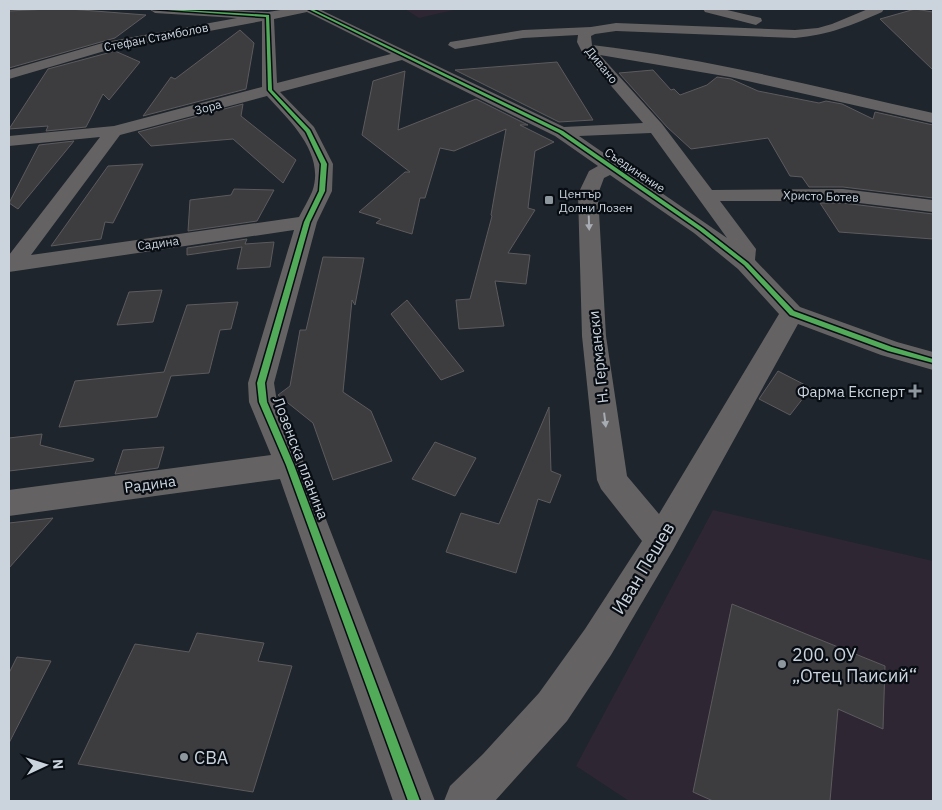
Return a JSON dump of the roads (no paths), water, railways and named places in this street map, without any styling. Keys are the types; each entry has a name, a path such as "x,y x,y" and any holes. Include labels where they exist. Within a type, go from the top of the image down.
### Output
{"street":[{"path":"155,9 268,16 270,90"},
{"name":"Стефан Стамболов","path":"9,76 106,46 306,9"},
{"name":"Съединение","path":"310,9 561,132 701,229 746,264 792,313 890,349 933,361"},
{"path":"709,9 783,27 795,34"},
{"name":"Дивано","path":"746,264 745,249 708,196 656,128 587,49 584,42 584,34 616,27 795,34 819,32 837,27 878,9"},
{"path":"456,45 528,32 591,31"},
{"path":"587,49 622,53 730,73 933,118"},
{"name":"Зора","path":"9,141 114,131 404,55"},
{"name":"Лозенска планина","path":"270,90 308,131 324,164 322,191 307,222 261,383 263,402 290,465 414,801"},
{"path":"561,132 656,128"},
{"path":"11,264 114,131"},
{"name":"Н. Германски","path":"610,167 596,175 588,194 594,336 612,480 661,540"},
{"name":"Христо Ботев","path":"708,196 774,194 843,195 933,206"},
{"name":"Садина","path":"11,264 307,222"},
{"name":"Иван Пешев","path":"465,801 498,769 553,707 598,642 661,540 792,313"},
{"name":"Радина","path":"9,503 290,465"}],"place":[{"name":"Център Долни Лозен","path":"549,200"},
{"name":"Фарма Експерт","path":"915,391"},
{"name":"200. ОУ „Отец Паисий“","path":"782,664"},
{"name":"CBA","path":"184,757"}]}
